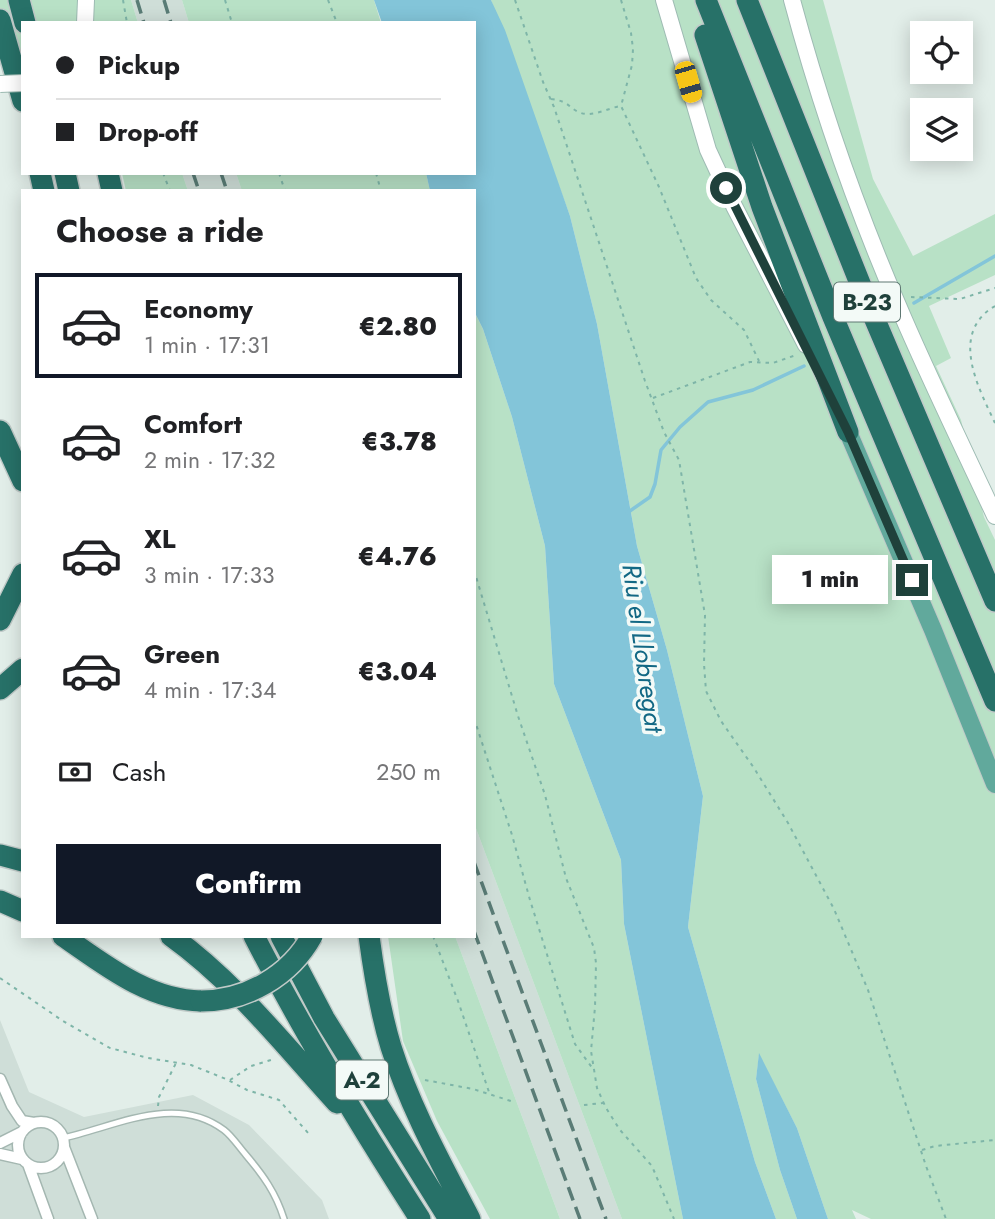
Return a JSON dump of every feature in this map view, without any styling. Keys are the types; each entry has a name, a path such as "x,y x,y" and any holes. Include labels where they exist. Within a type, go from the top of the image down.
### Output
{"highway":[{"path":"19,0 24,21"},
{"path":"695,0 762,207 848,432"},
{"name":"B-23","path":"706,0 833,317 995,701"},
{"name":"B-23","path":"747,0 867,301 995,601"},
{"path":"0,20 21,94"},
{"path":"0,431 21,477"},
{"path":"0,620 21,578"},
{"path":"0,689 21,670"},
{"path":"0,855 21,860"},
{"path":"0,901 21,910"},
{"path":"66,938 112,970 143,987 175,998 201,1001 231,999 262,986 299,956 311,938"},
{"path":"174,938 191,950 250,1005 368,1138"},
{"name":"A-2","path":"255,938 303,1029 420,1219"},
{"name":"A-2","path":"282,938 324,1018 449,1219"},
{"path":"369,938 383,1019 399,1070 470,1219"}],"main road":[{"path":"85,21 86,0"},
{"path":"664,0 708,150 848,432 933,630 995,784"},
{"path":"792,0 822,102 866,227 903,317 995,516"},
{"path":"0,84 21,83"}],"street":[{"path":"0,1079 22,1121 48,1123 60,1132 92,1219"},
{"path":"0,1143 34,1123"},
{"path":"22,1132 18,1145 48,1219"},
{"path":"0,1154 25,1161 34,1167 48,1167 59,1160 64,1143"}],"lane":[{"path":"64,1143 156,1114 184,1114 203,1119 225,1130 267,1180 284,1219"}],"path":[{"path":"123,0 127,21"},
{"path":"225,0 231,21"},
{"path":"328,0 336,21"},
{"path":"515,0 652,399 664,432 679,460 705,615 706,691 721,721 777,804 834,909 863,976 946,1219"},
{"path":"621,0 633,49 632,65 621,106 659,187 696,278 711,300 744,330 759,361"},
{"path":"551,99 567,102 582,113 594,113 621,106"},
{"path":"906,298 951,300 968,298 995,288"},
{"path":"995,306 976,322 971,344 976,383 995,423"},
{"path":"652,399 742,365 759,361 773,363 797,354"},
{"path":"476,577 518,716 545,794 566,878 594,948 596,974 591,1051 593,1070 603,1103 620,1130 652,1166 674,1219"},
{"path":"476,724 575,1044 593,1070"},
{"path":"434,938 491,1095"},
{"path":"0,978 62,1021 110,1048 191,1065 247,1090 279,1100 309,1134"},
{"path":"229,1080 251,1066 271,1060"},
{"path":"156,1114 159,1097 176,1063"},
{"path":"425,1080 514,1102"},
{"path":"584,1105 603,1103"},
{"path":"921,1150 995,1140"}],"shaded area":[{"path":"131,0 182,0 188,21 137,21"},
{"path":"183,175 237,175 241,189 187,189"},
{"path":"476,828 622,1219 560,1219 456,938 476,938"},
{"path":"0,1020 29,1092 84,1117 193,1095 249,1125 322,1200 329,1219 0,1219"}],"green space":[{"path":"0,0 131,0 137,21 21,21 21,66 0,62"},
{"path":"182,0 374,0 380,21 188,21"},
{"path":"491,0 823,0 873,179 913,256 995,214 995,275 929,306 951,358 936,366 961,420 984,517 995,540 995,1219 871,1219 852,1210 856,1219 828,1219 797,1128 759,1055 756,1079 780,1170 797,1219 776,1219 755,1162 688,927 703,796 667,650 637,546 597,324 570,216"},
{"path":"122,175 183,175 187,189 126,189"},
{"path":"237,175 426,175 430,189 241,189"},
{"path":"476,315 512,417 545,546 554,684 621,860 624,924 683,1219 622,1219 476,828"},
{"path":"388,938 456,938 560,1219 490,1219 437,1121 403,1041"}],"water":[{"name":"Riu el Llobregat","path":"374,0 491,0 505,30 570,216 597,324 637,546 667,650 703,796 688,927 755,1162 776,1219 683,1219 624,924 621,860 554,684 545,546 512,417 476,315 476,189 430,189 426,175 476,175 476,21 381,21"},
{"path":"759,1053 797,1128 828,1219 797,1219 780,1170 756,1079"}],"waterway":[{"path":"914,303 995,256"},
{"path":"627,513 650,497 661,450 680,427 708,402 753,390 804,366"}],"railway":[{"path":"137,0 143,21"},
{"path":"164,0 170,21"},
{"path":"194,175 198,189"},
{"path":"222,175 226,189"},
{"path":"476,867 606,1219"},
{"path":"476,936 580,1219"}],"route":[{"path":"726,188 848,432 912,580"}]}
